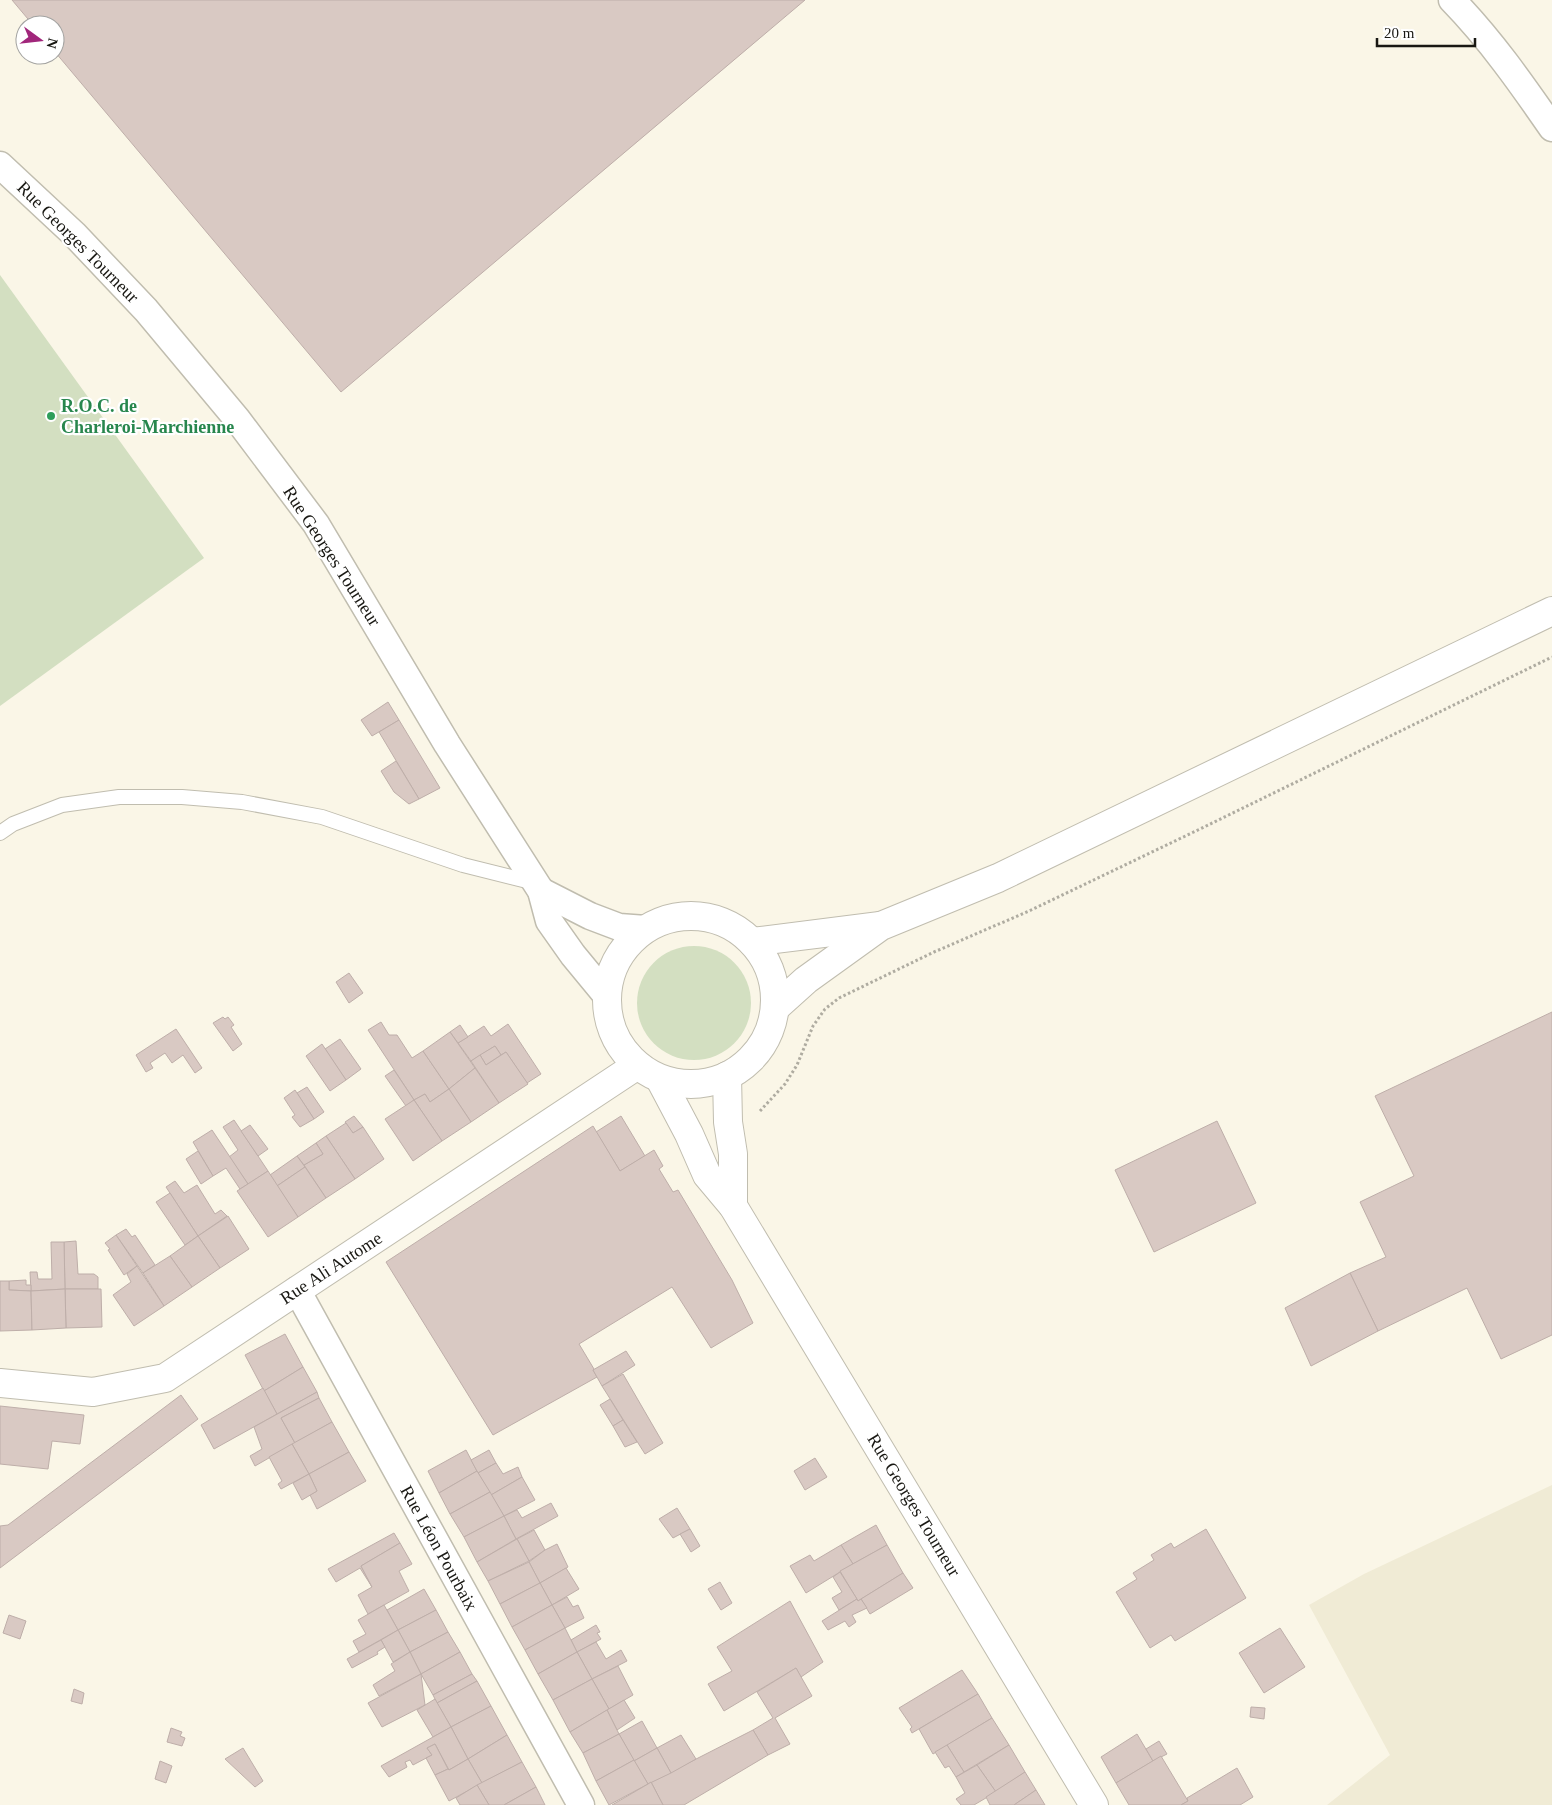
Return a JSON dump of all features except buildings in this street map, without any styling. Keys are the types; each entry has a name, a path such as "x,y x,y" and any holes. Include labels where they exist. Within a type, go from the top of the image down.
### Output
{"street":[{"path":"1452,0 1472,21 1509,68 1552,128"},
{"name":"Rue Georges Tourneur","path":"0,165 74,234 146,310 237,419 310,516 447,744 538,887 549,921 573,955 606,995"},
{"path":"776,1008 806,980 882,926 998,878 1552,611"},
{"path":"538,887 590,916 620,927 646,929"},
{"path":"679,916 706,916 731,926 752,942 767,964 775,990 776,1008 773,1024 764,1044 744,1066 719,1081 690,1086 662,1081 636,1066 617,1044 607,1017 606,995 606,988 616,960 632,939 654,924 679,916"},
{"path":"752,942 882,926"},
{"name":"Rue Ali Autome","path":"0,1383 92,1392 165,1378 636,1066"},
{"path":"726,1076 728,1122 733,1154 733,1206"},
{"name":"Rue Georges Tourneur","path":"662,1081 707,1175 733,1206 1094,1805"},
{"name":"Rue Léon Pourbaix","path":"297,1290 581,1805"}],"lane":[{"path":"0,833 13,824 62,805 119,797 182,796 242,802 322,817 463,865 538,887"}],"path":[{"path":"728,1122 756,1115 785,1084 797,1065 813,1026 824,1009 839,998 934,952 1029,911 1200,830 1552,657"}],"shaded area":[{"path":"1552,1485 1552,1805 1327,1805 1390,1755 1309,1605 1364,1574"}],"green space":[{"name":"R.O.C. de Charleroi-Marchienne","path":"0,275 204,558 0,706"},
{"path":"694,946 716,950 734,963 747,981 751,1003 747,1025 734,1043 716,1056 694,1060 672,1056 654,1043 641,1025 637,1003 641,981 654,963 672,950"}],"place":[{"name":"R.O.C. de Charleroi-Marchienne","path":"51,416"}]}
